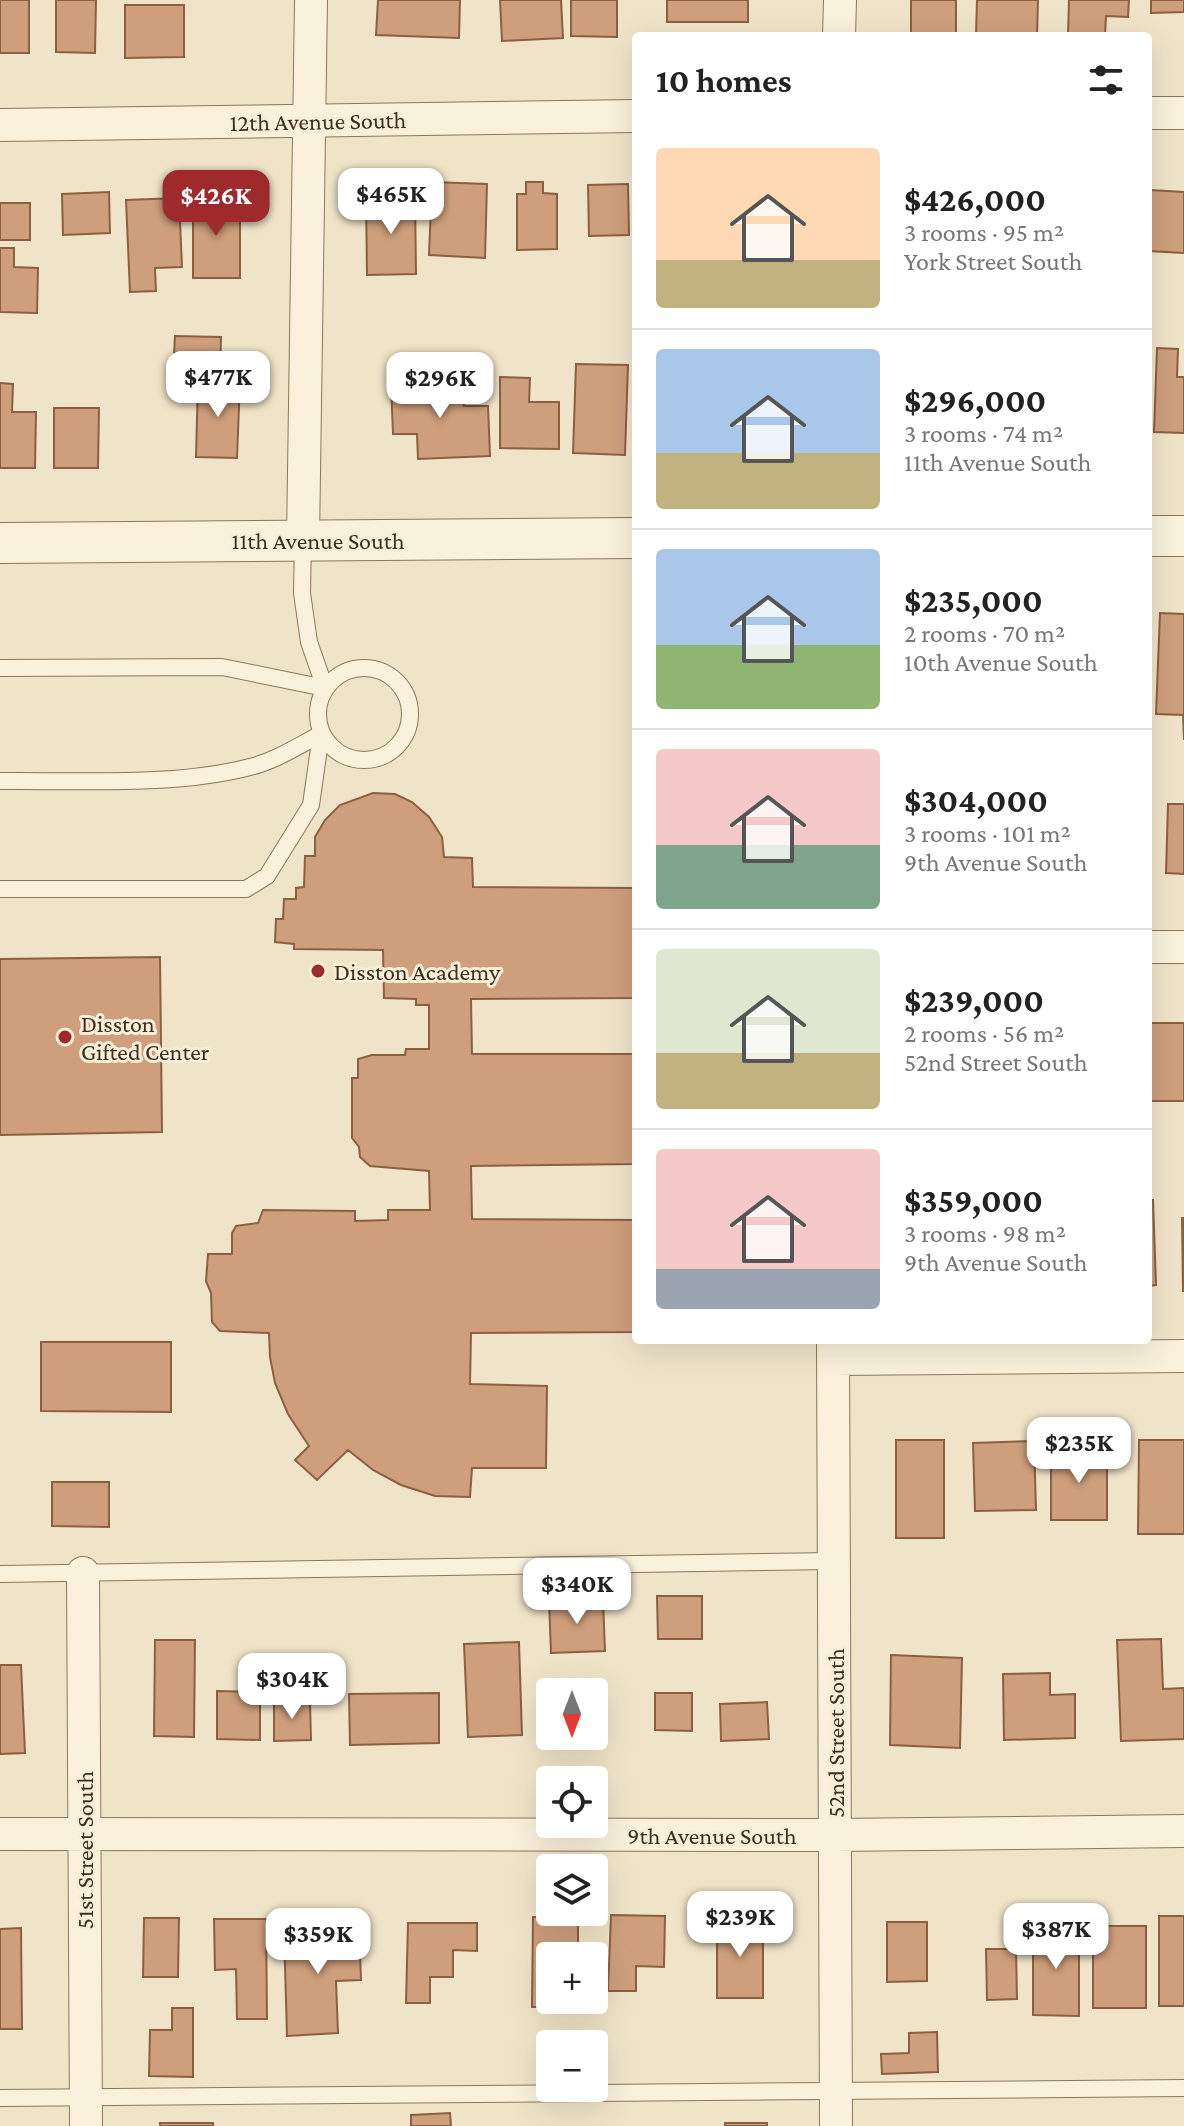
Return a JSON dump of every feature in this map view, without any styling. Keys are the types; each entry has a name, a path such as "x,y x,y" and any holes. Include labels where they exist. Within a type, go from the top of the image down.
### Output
{"street":[{"path":"303,540 311,0"},
{"path":"839,32 840,0"},
{"path":"1152,113 1184,113"},
{"name":"12th Avenue South","path":"0,125 632,116"},
{"path":"1152,536 1184,536"},
{"name":"11th Avenue South","path":"0,543 632,538"},
{"path":"1152,947 1184,947"},
{"path":"833,1349 1184,1356"},
{"name":"52nd Street South","path":"833,1349 836,2126"},
{"name":"51st Street South","path":"83,1573 86,2111"},
{"name":"9th Avenue South","path":"0,1834 835,1835 1184,1831"}],"lane":[{"path":"303,540 302,593 309,642 325,688"},
{"path":"0,668 222,667 325,688"},
{"path":"0,889 246,889 267,876 311,805 321,734 317,718 318,703 325,688 349,669 379,669 392,677 409,701 411,716 408,730 389,753 374,759 359,760 343,755 330,746 321,734"},
{"path":"0,781 195,778 252,767 286,754 321,734"},
{"path":"0,1574 834,1561"},
{"path":"0,2098 86,2111 836,2090 1184,2088"}],"building":[{"path":"0,0 29,0 29,53 0,53"},
{"path":"56,0 96,0 95,53 56,52"},
{"path":"378,0 460,0 459,38 376,35"},
{"path":"500,0 561,0 563,38 502,41"},
{"path":"571,0 617,0 617,37 571,36"},
{"path":"667,0 748,0 748,22 667,22"},
{"path":"911,0 956,0 956,32 911,32"},
{"path":"977,0 1038,0 1037,32 976,32"},
{"path":"1069,0 1129,0 1128,17 1106,16 1105,32 1068,32"},
{"path":"1151,0 1184,0 1184,12 1151,13"},
{"path":"125,5 184,5 184,57 125,58"},
{"path":"432,182 487,184 485,258 429,255"},
{"path":"526,182 543,182 543,193 557,194 557,249 517,250 517,194 526,194"},
{"path":"628,184 629,235 589,236 588,185"},
{"path":"1152,190 1184,192 1184,253 1152,251"},
{"path":"109,192 110,233 63,235 62,194"},
{"path":"193,197 240,197 240,278 193,278"},
{"path":"415,197 416,274 367,275 366,198"},
{"path":"179,198 182,267 155,268 156,291 130,292 126,200"},
{"path":"0,203 30,203 30,240 0,240"},
{"path":"0,248 14,248 14,267 38,268 37,313 0,312"},
{"path":"175,336 221,337 220,375 173,373"},
{"path":"1157,348 1178,349 1177,377 1184,377 1184,433 1154,432"},
{"path":"576,364 628,365 625,455 573,453"},
{"path":"500,377 530,378 529,402 559,402 559,449 500,448"},
{"path":"198,380 240,381 237,458 196,457"},
{"path":"463,381 464,406 488,406 490,456 418,459 417,434 393,434 391,384"},
{"path":"0,383 13,384 12,412 36,412 35,468 0,468"},
{"path":"54,408 99,408 98,468 54,468"},
{"path":"1160,613 1184,614 1184,740 1183,715 1156,714"},
{"path":"373,793 395,794 412,802 429,817 442,837 444,857 472,858 473,887 632,888 632,998 471,999 472,1054 632,1054 632,1164 471,1166 472,1219 632,1220 632,1332 471,1333 470,1384 547,1386 546,1468 472,1468 470,1497 435,1496 401,1485 373,1470 348,1450 317,1480 295,1460 309,1446 288,1414 275,1383 269,1333 220,1331 212,1322 211,1293 206,1281 208,1254 232,1254 232,1233 236,1226 258,1223 263,1210 355,1211 355,1221 388,1220 388,1210 430,1210 429,1171 370,1166 360,1157 359,1147 352,1138 352,1078 358,1078 358,1059 372,1055 405,1055 406,1049 429,1049 429,1005 416,1005 416,999 384,998 383,950 294,949 294,944 275,942 276,919 283,919 284,899 296,899 296,888 304,887 305,856 315,856 315,837 325,820 340,805"},
{"path":"1168,804 1184,804 1184,874 1166,873"},
{"path":"160,957 162,1132 0,1135 0,959"},
{"path":"1152,1023 1184,1023 1184,1101 1152,1101"},
{"path":"1152,1200 1153,1200 1156,1285 1152,1286"},
{"path":"1184,1218 1184,1291 1183,1291"},
{"path":"41,1342 171,1342 171,1412 41,1411"},
{"path":"896,1440 944,1440 944,1538 896,1538"},
{"path":"1139,1440 1184,1440 1184,1534 1138,1534"},
{"path":"1034,1441 1036,1510 975,1511 973,1443"},
{"path":"1051,1449 1107,1450 1107,1520 1051,1520"},
{"path":"52,1482 109,1482 109,1527 52,1526"},
{"path":"657,1596 702,1596 702,1639 658,1639"},
{"path":"603,1600 605,1651 551,1653 549,1602"},
{"path":"1161,1639 1163,1689 1184,1688 1184,1739 1121,1741 1117,1640"},
{"path":"155,1640 195,1640 194,1737 154,1736"},
{"path":"519,1642 522,1735 468,1737 464,1644"},
{"path":"891,1655 962,1658 960,1748 890,1745"},
{"path":"0,1665 21,1665 25,1753 0,1754"},
{"path":"1050,1673 1050,1695 1075,1694 1075,1738 1004,1740 1003,1674"},
{"path":"217,1691 260,1692 260,1740 217,1739"},
{"path":"439,1693 439,1743 350,1745 349,1694"},
{"path":"655,1693 692,1693 692,1731 655,1730"},
{"path":"310,1701 311,1740 274,1741 274,1702"},
{"path":"767,1702 769,1739 721,1741 720,1704"},
{"path":"611,1915 665,1916 664,1967 636,1966 636,1991 608,1991"},
{"path":"1159,1916 1184,1916 1184,2006 1159,2006"},
{"path":"533,1917 536,1917 536,1926 578,1926 578,1942 536,1942 536,2007 532,2007"},
{"path":"144,1918 179,1918 178,1977 143,1977"},
{"path":"214,1919 266,1919 267,2019 237,2019 236,1969 215,1970"},
{"path":"717,1920 763,1920 763,1998 717,1998"},
{"path":"887,1922 927,1922 927,1981 887,1982"},
{"path":"408,1923 477,1923 477,1951 453,1950 453,1977 430,1977 430,2003 406,2003"},
{"path":"1033,1926 1079,1926 1079,2016 1033,2015"},
{"path":"1093,1926 1146,1926 1146,2008 1093,2008"},
{"path":"359,1927 361,1980 336,1981 338,2033 287,2036 284,1930"},
{"path":"21,1928 22,2029 0,2029 0,1929"},
{"path":"986,1949 1016,1949 1017,1999 987,2000"},
{"path":"172,2008 193,2008 193,2077 149,2076 150,2030 172,2030"},
{"path":"937,2032 938,2072 882,2074 881,2054 909,2053 909,2033"},
{"path":"450,2113 451,2126 411,2126 411,2115"},
{"path":"160,2123 213,2123 213,2126 160,2126"},
{"path":"725,2123 767,2123 767,2126 725,2126"}],"place":[{"name":"Disston Academy","path":"318,971"},
{"name":"Disston Gifted Center","path":"65,1037"}]}
